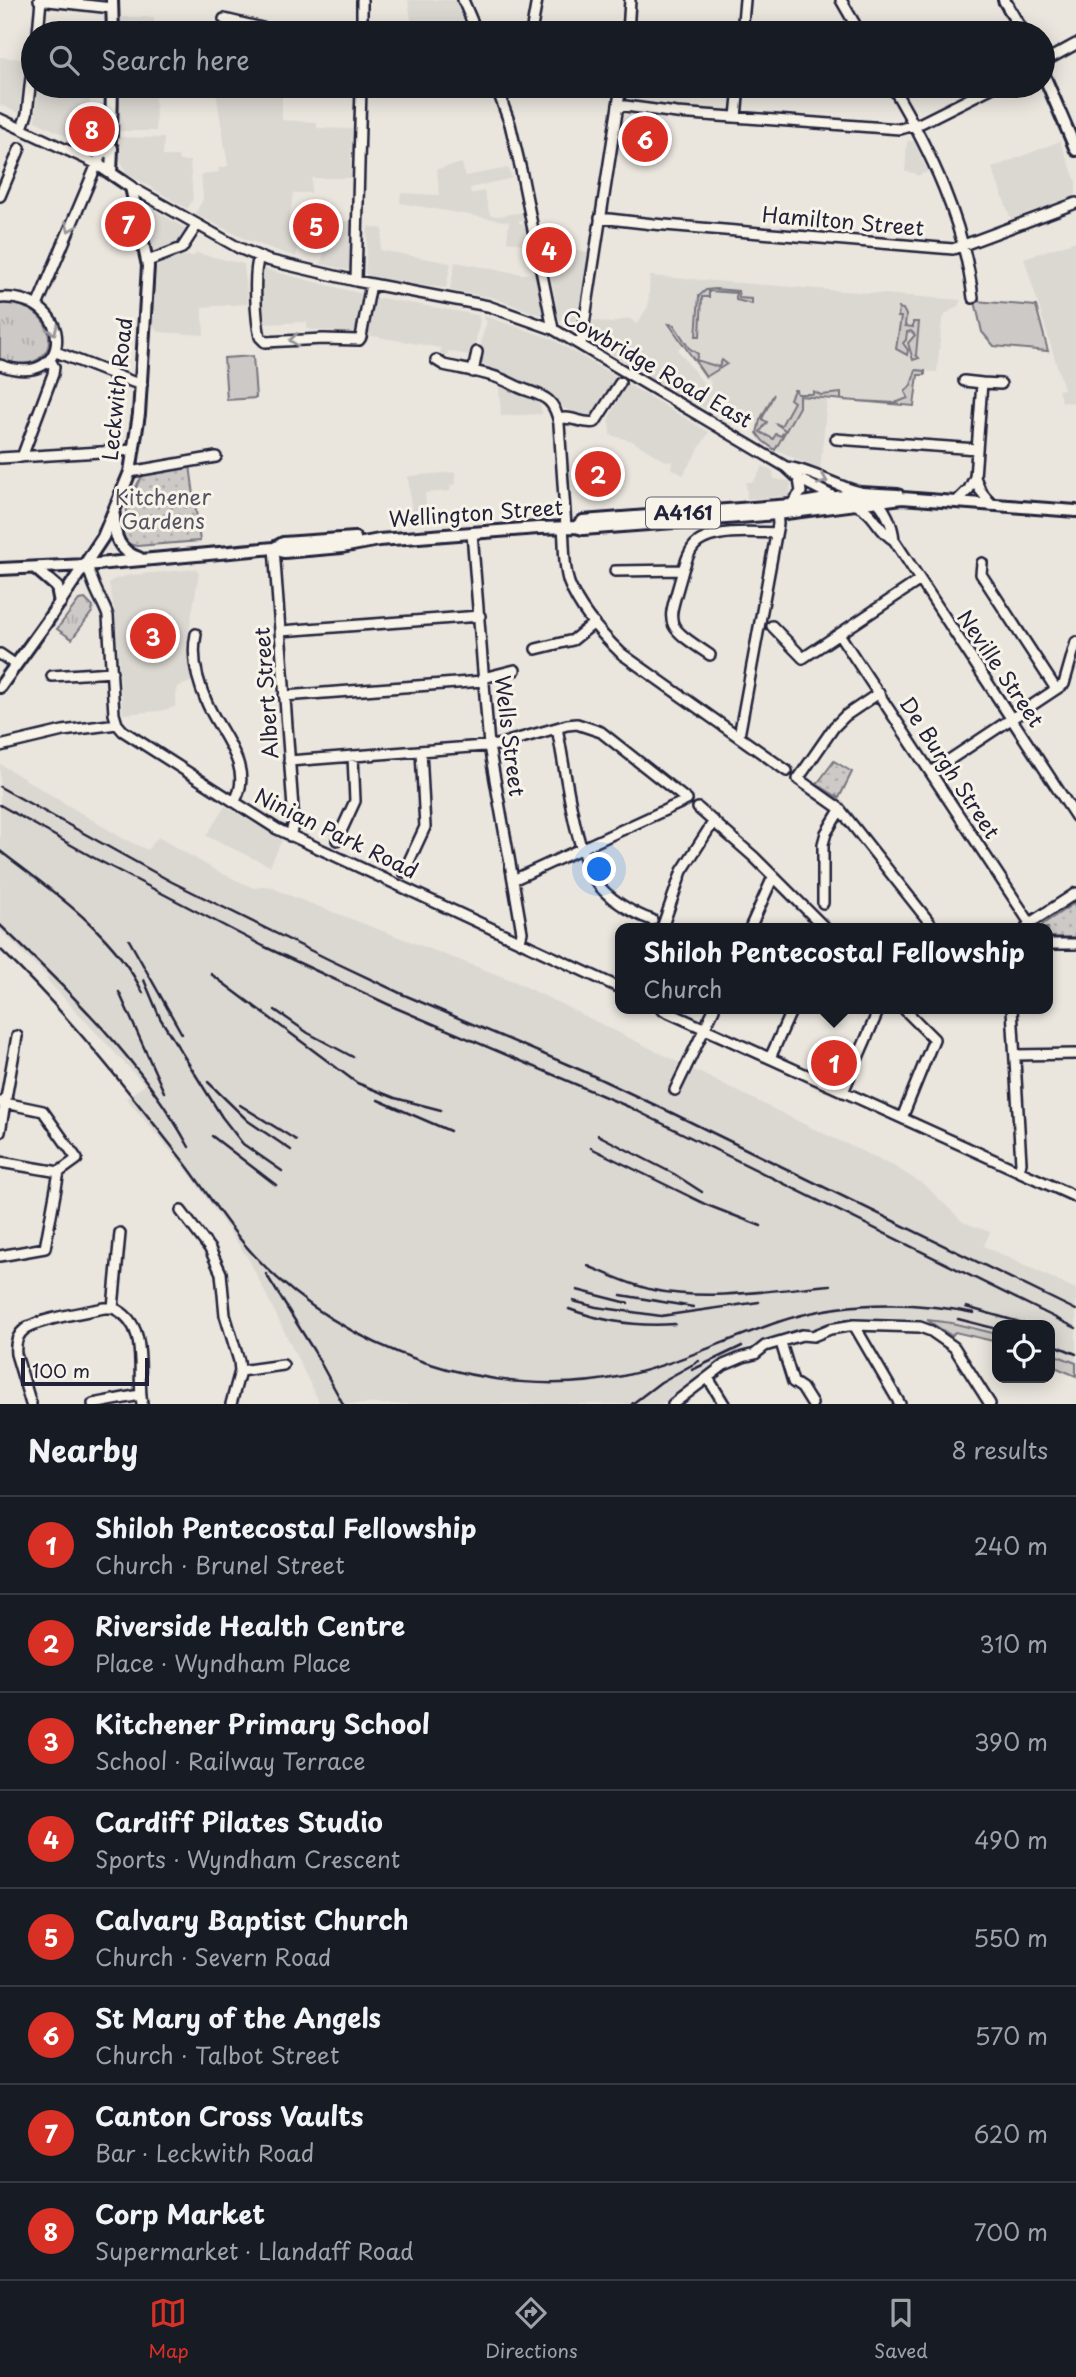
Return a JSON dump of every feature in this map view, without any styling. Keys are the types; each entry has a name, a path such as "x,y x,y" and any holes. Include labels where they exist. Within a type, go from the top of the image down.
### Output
{"main road":[{"path":"1004,0 1016,21"},
{"path":"111,173 112,148 109,145 112,98"},
{"path":"1054,98 1076,150"},
{"path":"97,164 104,148 109,145"},
{"name":"Cowbridge Road East","path":"97,164 131,187"},
{"name":"Leckwith Road","path":"0,687 86,565 114,514 130,472 142,384 148,261 131,187"},
{"name":"Cowbridge Road East","path":"862,493 894,494 902,498"},
{"name":"Wellington Street","path":"777,510 862,493"},
{"name":"Cowbridge Road East","path":"878,501 902,498 1076,511"},
{"name":"Wellington Street","path":"86,565 274,548 284,552 370,544 379,540 568,527 583,521 855,505 878,501"},
{"path":"114,514 115,534 121,548 128,554 145,559"},
{"name":"A4161","path":"0,569 86,565"},
{"path":"35,568 53,581 60,603"}],"street":[{"path":"39,21 40,0 112,4"},
{"path":"362,0 362,21"},
{"path":"463,0 472,21"},
{"path":"533,21 537,0"},
{"path":"629,21 630,0"},
{"path":"744,21 745,0"},
{"path":"841,0 853,21"},
{"path":"224,19 232,21"},
{"path":"1055,55 1076,44"},
{"path":"22,128 29,98"},
{"path":"356,281 361,98"},
{"path":"581,344 619,98"},
{"path":"736,117 737,98"},
{"path":"899,98 940,178 964,245 973,298"},
{"path":"618,105 895,130 915,125 970,98"},
{"path":"502,99 524,183 553,329"},
{"path":"895,130 903,122 907,111"},
{"name":"Cowbridge Road East","path":"0,119 97,164"},
{"path":"0,196 20,148"},
{"path":"37,306 97,164"},
{"name":"Cowbridge Road East","path":"131,187 259,257 356,281 488,306 553,329 786,467 799,479 855,505"},
{"name":"Hamilton Street","path":"600,218 653,225 953,249 1076,203"},
{"path":"148,261 181,248 197,225"},
{"path":"259,257 256,271 257,318 262,340 269,342 323,339 356,341 361,337 371,284"},
{"path":"0,298 22,299 37,306 52,324 57,340 53,356 53,374 22,457"},
{"path":"474,372 477,352"},
{"path":"0,365 27,368 53,356 142,384"},
{"path":"436,360 444,365 497,377 534,391 550,402 559,419 568,527 569,582 579,602 622,654 787,771"},
{"path":"964,381 1001,384"},
{"path":"559,419 569,417 589,424 595,422 620,383"},
{"path":"956,502 969,489 975,477 982,383"},
{"path":"836,439 977,449"},
{"path":"0,458 134,450"},
{"path":"130,472 216,457"},
{"name":"Cowbridge Road East","path":"786,467 797,468 878,501"},
{"path":"975,477 980,490 992,505"},
{"path":"792,505 801,492 799,479"},
{"name":"Neville Street","path":"878,501 894,533 894,540"},
{"name":"Neville Street","path":"855,505 870,513 888,537 894,540 1076,817"},
{"path":"739,736 776,533 777,510"},
{"name":"Wells Street","path":"472,533 489,746 522,932 520,941"},
{"path":"710,655 679,634 672,627 670,619 688,555 695,546 713,535 776,533"},
{"name":"Albert Street","path":"274,548 295,826 290,836"},
{"path":"982,563 981,574 1056,690"},
{"path":"0,746 63,731 117,724 108,616 86,565"},
{"path":"615,571 683,570"},
{"path":"772,626 803,657 920,580"},
{"path":"281,631 480,616"},
{"path":"536,649 570,641 594,623"},
{"path":"196,634 193,650 199,682 217,724 237,757 240,787 239,795 233,802"},
{"name":"De Burgh Street","path":"839,634 1027,923"},
{"path":"931,772 1064,684 1076,642"},
{"path":"0,654 16,664"},
{"path":"285,696 483,680 515,670"},
{"path":"52,676 112,672"},
{"path":"878,693 839,721 797,779 840,810 930,923"},
{"name":"Ninian Park Road","path":"117,724 128,736 290,836 615,985"},
{"path":"289,761 489,746 577,724 601,732 687,800 513,880"},
{"path":"557,728 581,849 597,883 631,913 652,920"},
{"path":"404,872 425,827 421,751"},
{"path":"337,840 355,801 353,756"},
{"path":"698,808 820,923"},
{"path":"822,903 823,844 826,833 840,810"},
{"path":"664,923 682,871 714,821"},
{"path":"752,923 773,877"},
{"path":"1031,923 1076,893"},
{"path":"1053,944 1076,944"},
{"path":"672,1014 1076,1197"},
{"path":"675,1090 711,1014"},
{"path":"770,1058 790,1014"},
{"path":"843,1091 877,1014"},
{"path":"902,1118 934,1039 909,1014"},
{"path":"1012,1014 1021,1163 1019,1171"},
{"path":"0,1132 3,1102 17,1036"},
{"path":"1015,1055 1076,1054"},
{"path":"0,1256 45,1248 59,1172 76,1159 43,1111 3,1102"},
{"path":"0,1162 59,1172"},
{"path":"181,1211 210,1249 221,1273 225,1315 240,1371 232,1404"},
{"path":"113,1308 120,1233"},
{"path":"31,1404 15,1347 21,1333 36,1324 113,1308 130,1319 135,1327 141,1400 93,1404"},
{"path":"854,1325 900,1404"},
{"path":"673,1404 724,1365 755,1354 765,1346 802,1335 813,1336 854,1325 920,1327 954,1347 990,1404"},
{"path":"782,1346 793,1382 802,1388 811,1404"},
{"path":"240,1371 283,1366"},
{"path":"708,1378 724,1404"}],"shaded area":[{"path":"408,0 455,0 464,21 411,21"},
{"path":"121,17 154,17 154,21 121,21"},
{"path":"0,57 21,59 19,113 0,105"},
{"path":"37,98 89,98 90,112 104,115 104,132 90,144 83,144 35,121"},
{"path":"119,98 155,98 156,131 118,131"},
{"path":"217,98 282,98 282,120 317,122 317,128 352,129 351,178 312,178 311,193 293,193 290,216 305,220 296,257 247,240 195,214 203,199 201,174 219,172 218,168 228,166"},
{"path":"119,137 164,138 163,156 178,156 179,161 190,161 193,199 188,208 126,173 119,156"},
{"path":"907,141 914,141 928,172 917,176 915,173 905,172"},
{"path":"1060,141 1076,181 1076,195 1011,219 992,168"},
{"path":"462,163 465,176 508,168 512,178 470,188 471,194 484,191 490,215 523,212 525,221 519,220 519,223 526,224 530,243 527,245 507,241 509,222 400,203 401,193 439,195 437,169"},
{"path":"147,206 187,229 176,247 153,254 142,210"},
{"path":"331,221 352,221 351,268 348,270 321,264"},
{"path":"368,226 383,229 380,250 451,263 446,288 367,275"},
{"path":"1076,241 1076,403 1062,402 1058,390 1064,389 1024,258"},
{"path":"545,245 588,252 577,323 573,327 559,320"},
{"path":"196,253 244,264 248,304 202,307 204,335 158,332 151,323 157,266 176,256 194,256"},
{"path":"455,262 522,274 535,273 543,313 540,315 491,297 452,291 450,289"},
{"path":"264,269 363,294 356,334 307,329 307,322 265,324 261,274"},
{"path":"650,276 961,300 942,321 937,372 916,371 911,405 827,400 820,471 767,445 757,433 758,424 743,415 731,422 699,405 711,383 682,344 678,350 704,384 694,406 592,341 590,337 593,320 611,323 629,318 637,324 648,306"},
{"path":"381,298 478,315 480,320 473,356 448,351 447,356 440,354 441,348 367,335 373,300"},
{"path":"485,316 550,338 615,376 616,379 593,414 585,416 563,408 539,387 478,366 487,321 484,320"},
{"path":"626,383 709,432 683,475 671,468 672,462 663,460 632,441 610,435 609,418"},
{"path":"507,387 513,390 513,393 529,395 540,403 542,414 501,416 499,388"},
{"path":"763,466 773,471 774,479 791,481 790,496 747,499 746,482 753,482"},
{"path":"455,472 456,484 451,485 450,491 425,493 427,516 412,517 408,476"},
{"path":"196,569 199,573 186,648 193,681 177,687 175,707 123,714 115,613 109,583 130,575"},
{"path":"0,764 122,838 148,850 158,837 219,872 254,888 269,886 514,981 894,1166 926,1186 963,1222 990,1232 984,1246 1076,1289 1076,1376 1055,1367 1055,1320 992,1320 992,1341 955,1332 952,1336 927,1320 876,1318 843,1321 800,1330 758,1343 728,1356 662,1404 320,1404 249,1260 189,1173 126,1098 145,1085 46,979 48,977 0,930"},
{"path":"225,806 282,840 270,866 206,836"}],"green space":[{"path":"706,290 738,291 739,298 752,299 752,304 736,300 736,293 709,291 709,297 702,297 700,336 696,336 699,296"},
{"path":"975,301 1036,306 1048,351 994,346 982,332"},
{"path":"0,303 21,305 36,314 45,325 49,338 47,350 38,360 22,363 0,360"},
{"path":"899,308 903,309 906,315 905,326 913,327 913,322 919,322 916,355 919,358 913,360 908,343 915,335 911,331 907,332 903,343 908,350 907,355 896,349 901,317 898,317"},
{"path":"669,324 674,325 689,348 698,354 696,360 719,367 722,360 727,364 706,377"},
{"path":"253,356 256,398 227,400 224,358"},
{"path":"916,370 925,371 925,375 918,375 914,406 852,401 895,403 908,398 905,392 911,385"},
{"path":"794,390 797,394 813,394 813,391 821,395 841,393 841,400 799,396 799,407 775,450 757,433 760,420 774,394 762,419 767,422 760,432 773,439 776,434 781,436 785,430 775,423 781,426 794,402 790,399"},
{"name":"Kitchener Gardens","path":"190,465 200,541 137,546 128,543 123,533 126,514 142,477 151,471"},
{"path":"85,599 93,607 92,612 72,639 57,629 79,600"},
{"path":"834,761 852,772 839,798 817,784"},
{"path":"1076,902 1076,937 1053,937 1053,923 1044,923"},
{"path":"927,1320 992,1333 992,1341 955,1332 952,1336"},
{"path":"1055,1355 1076,1363 1076,1376 1055,1367"}],"railway":[{"path":"0,787 172,882 330,960 402,994 583,1071 1076,1310"},
{"path":"0,805 96,859 263,946 396,1008 629,1107 1076,1328"},
{"path":"0,851 99,932 131,971 143,993"},
{"path":"0,925 78,1002 127,1057 149,1085 189,1147"},
{"path":"129,940 182,1034"},
{"path":"0,949 96,1052 254,1255 290,1289 331,1319 376,1343 424,1362 473,1375 524,1382 574,1383 643,1371 778,1322 826,1310 850,1306 900,1305 974,1313"},
{"path":"211,974 357,1083 395,1098 441,1110"},
{"path":"144,980 160,1018 222,1117 243,1144 282,1171"},
{"path":"119,992 164,1092"},
{"path":"275,1010 308,1033 353,1057"},
{"path":"208,1082 248,1121 291,1150"},
{"path":"378,1100 450,1131"},
{"path":"240,1105 296,1140"},
{"path":"598,1135 674,1174 702,1192"},
{"path":"212,1136 276,1185"},
{"path":"591,1148 707,1205 761,1226"},
{"path":"588,1266 653,1290 696,1295 742,1294 830,1285"},
{"path":"266,1274 343,1404"},
{"path":"577,1290 628,1303"},
{"path":"621,1295 693,1307"},
{"path":"573,1301 661,1316 759,1302"},
{"path":"966,1307 1012,1320"},
{"path":"569,1309 621,1322 675,1324"},
{"path":"958,1319 992,1328"},
{"path":"1055,1345 1076,1354"},
{"path":"692,1370 742,1346"},
{"path":"632,1404 661,1382 699,1361"}],"place":[{"name":"Corp Market","path":"92,129"},
{"name":"St Mary of the Angels","path":"645,139"},
{"name":"Canton Cross Vaults","path":"128,224"},
{"name":"Calvary Baptist Church","path":"316,226"},
{"name":"Cardiff Pilates Studio","path":"549,250"},
{"name":"Riverside Health Centre","path":"598,474"},
{"name":"Kitchener Primary School","path":"153,636"},
{"name":"Shiloh Pentecostal Fellowship","path":"834,1063"}]}
